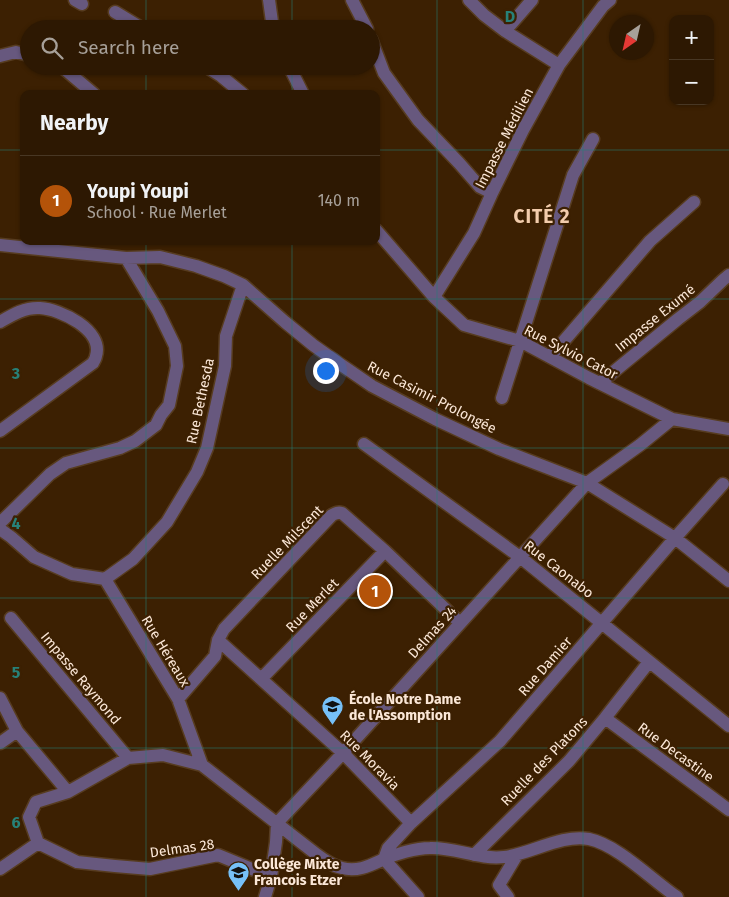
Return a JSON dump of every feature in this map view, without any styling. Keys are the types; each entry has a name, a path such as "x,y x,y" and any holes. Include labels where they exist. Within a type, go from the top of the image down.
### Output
{"street":[{"path":"269,0 272,20"},
{"path":"352,0 362,20"},
{"path":"469,0 484,15 505,31 559,65"},
{"path":"505,31 532,0"},
{"name":"Impasse Médilien","path":"434,297 474,233 523,130 559,65 602,6 610,0"},
{"path":"116,12 129,20"},
{"path":"0,56 16,52 20,53"},
{"path":"380,63 384,73 418,120 459,162 480,187 492,193"},
{"path":"72,75 89,90"},
{"path":"220,75 238,90"},
{"path":"294,75 301,90"},
{"path":"502,398 573,175 593,139"},
{"path":"550,358 650,241 694,202"},
{"name":"Rue Sylvio Cator","path":"380,235 434,297 464,325 520,341 672,419 729,429"},
{"name":"Rue Casimir Prolongée","path":"0,244 126,258 160,257 196,266 224,276 243,285 313,345 372,386 435,419 499,448 587,483 675,538 729,581"},
{"path":"0,523 59,467 66,463 120,448 135,441 156,425 169,405 177,366 175,346 158,311 126,258"},
{"name":"Impasse Exumé","path":"600,383 700,302 729,275"},
{"name":"Rue Bethesda","path":"105,579 133,559 167,522 196,472 207,448 225,366 226,336 243,285"},
{"path":"0,322 17,312 39,308 63,313 83,325 92,336 97,355 93,363 0,431"},
{"name":"Delmas 24","path":"277,823 343,753 587,483 640,445 672,419"},
{"name":"Rue Caonabo","path":"364,444 520,557 729,726"},
{"name":"Rue Damier","path":"384,859 388,848 411,822 500,741 723,484"},
{"name":"Ruelle Milscent","path":"178,699 215,656 218,640 224,630 335,513 342,513 460,622"},
{"path":"0,529 34,557 72,574 105,579"},
{"name":"Rue Merlet","path":"261,679 385,551"},
{"name":"Rue Héreaux","path":"105,579 178,699 202,765"},
{"name":"Impasse Raymond","path":"11,618 128,758"},
{"name":"Rue Moravia","path":"218,640 343,753 411,822"},
{"name":"Ruelle des Platons","path":"474,855 569,761 649,662"},
{"path":"0,698 17,731 68,792"},
{"name":"Rue Decastine","path":"605,718 729,810"},
{"path":"0,743 17,731"},
{"path":"0,869 38,843 29,817 36,802 68,792 128,758 163,755 202,765 316,854 331,864 342,868 355,870 366,868 384,859 427,848 444,848 474,855 503,857 517,855 556,842 587,839 601,843 619,853 677,897"},
{"path":"265,897 271,877 277,823"},
{"name":"Delmas 28","path":"38,843 77,862 116,866 150,868 218,855 271,877"},
{"path":"508,897 499,885 517,855"},
{"path":"384,859 418,897"}],"place":[{"name":"Youpi Youpi","path":"375,591"},
{"name":"École Notre Dame de l'Assomption","path":"333,726"},
{"name":"Collège Mixte Francois Etzer","path":"238,891"}],"district":[{"name":"CITÉ 2","path":"542,216"}]}
